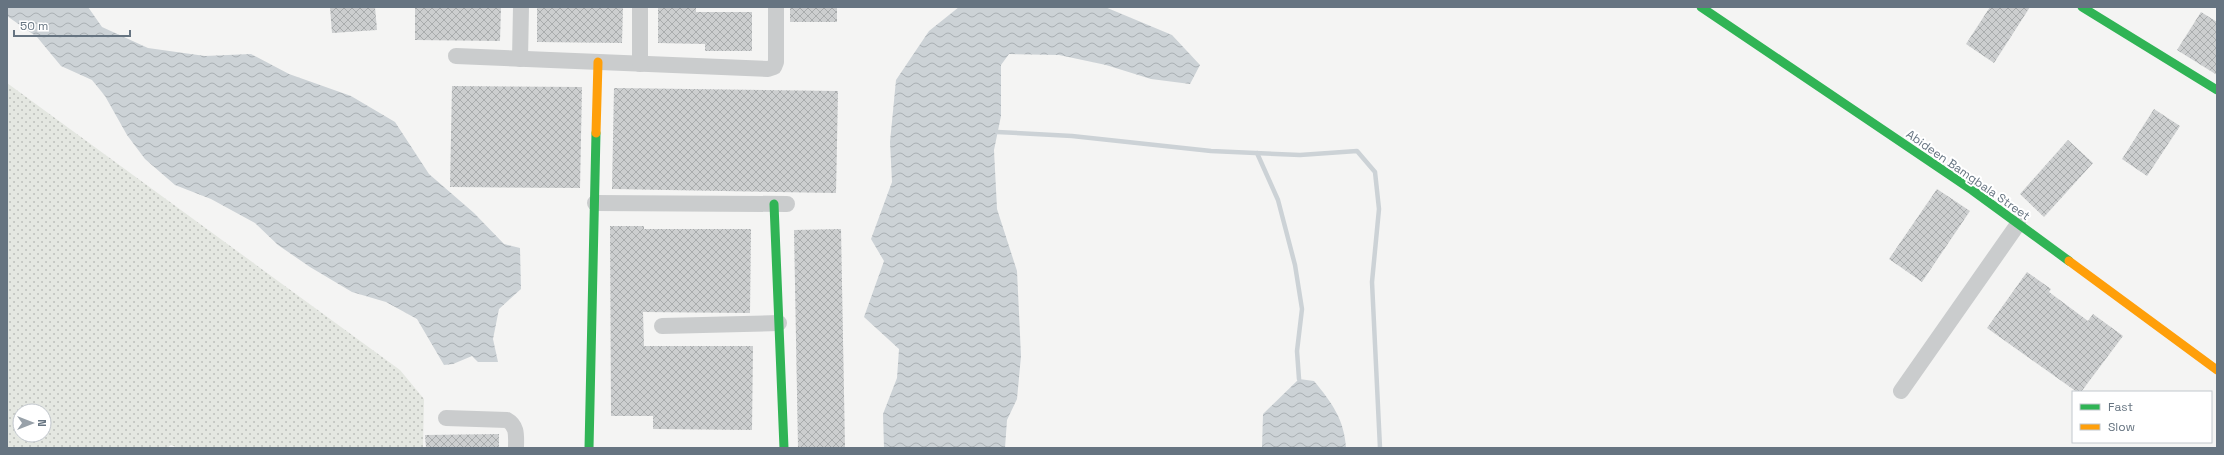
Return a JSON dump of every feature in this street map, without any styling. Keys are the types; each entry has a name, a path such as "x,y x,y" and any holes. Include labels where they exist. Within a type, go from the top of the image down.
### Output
{"street":[{"path":"520,59 521,7"},
{"path":"640,7 640,64"},
{"path":"456,56 768,69 774,67 776,62 776,7"},
{"name":"Abideen Bamgbala Street","path":"1701,7 1972,190 2217,370"},
{"path":"2082,7 2103,12 2217,90"},
{"path":"589,448 598,62"},
{"path":"595,203 781,204 779,323 784,448"},
{"path":"1902,391 2018,224"},
{"path":"662,326 779,323"},
{"path":"446,418 507,420 516,428 516,448"}],"shaded area":[{"path":"7,83 400,370 424,399 423,448 178,448 171,445 167,448 7,448"}],"water":[{"path":"7,7 88,7 102,27 148,48 205,56 251,54 289,74 351,96 395,122 429,174 474,213 504,244 520,248 521,289 499,309 493,339 498,362 478,362 472,356 453,364 444,365 417,319 386,302 352,292 310,267 278,245 255,223 211,199 175,185 145,159 127,135 105,96 92,80 61,66 37,37 7,16"},
{"path":"959,7 1105,7 1172,35 1200,65 1190,84 1151,79 1106,65 1059,55 1009,54 1001,65 1001,116 994,150 997,209 1017,271 1021,356 1017,399 1007,420 1005,448 884,448 883,414 897,378 899,349 864,317 884,261 871,239 892,182 890,142 896,80 929,31"},
{"path":"1299,379 1314,381 1332,404 1343,428 1346,448 1262,448 1263,414"}],"building":[{"path":"330,7 375,7 377,30 332,33"},
{"path":"415,7 501,7 500,41 415,40"},
{"path":"537,7 623,7 622,43 537,42"},
{"path":"658,7 696,7 696,12 752,12 752,51 705,51 705,44 658,43"},
{"path":"790,7 837,7 837,22 790,22"},
{"path":"1990,7 2030,7 1994,63 1966,44"},
{"path":"2201,12 2217,22 2217,75 2177,50"},
{"path":"452,86 582,87 580,188 450,187"},
{"path":"614,88 838,91 836,193 612,189"},
{"path":"2154,109 2180,126 2147,176 2122,159"},
{"path":"2068,140 2093,163 2044,217 2020,194"},
{"path":"1937,189 1970,211 1922,282 1889,259"},
{"path":"610,226 644,226 644,229 751,229 750,313 643,312 644,346 753,346 752,430 653,429 653,416 611,416"},
{"path":"841,229 845,448 798,448 794,230"},
{"path":"2027,272 2051,289 2049,292 2088,321 2093,314 2123,336 2082,391 2076,391 1987,328"},
{"path":"499,434 499,448 426,448 425,435"}],"waterway":[{"path":"997,132 1072,136 1211,151 1300,155 1357,151 1375,172 1379,209 1372,282 1380,448"},
{"path":"1257,153 1278,200 1295,265 1302,309 1297,351 1299,379"}],"traffic: fast":[{"path":"1701,7 1972,190 2069,261"},
{"path":"2082,7 2217,90"},
{"path":"589,448 596,133"},
{"path":"774,204 784,448"}],"traffic: slow":[{"path":"596,133 598,62"},
{"path":"2069,261 2217,370"}]}
